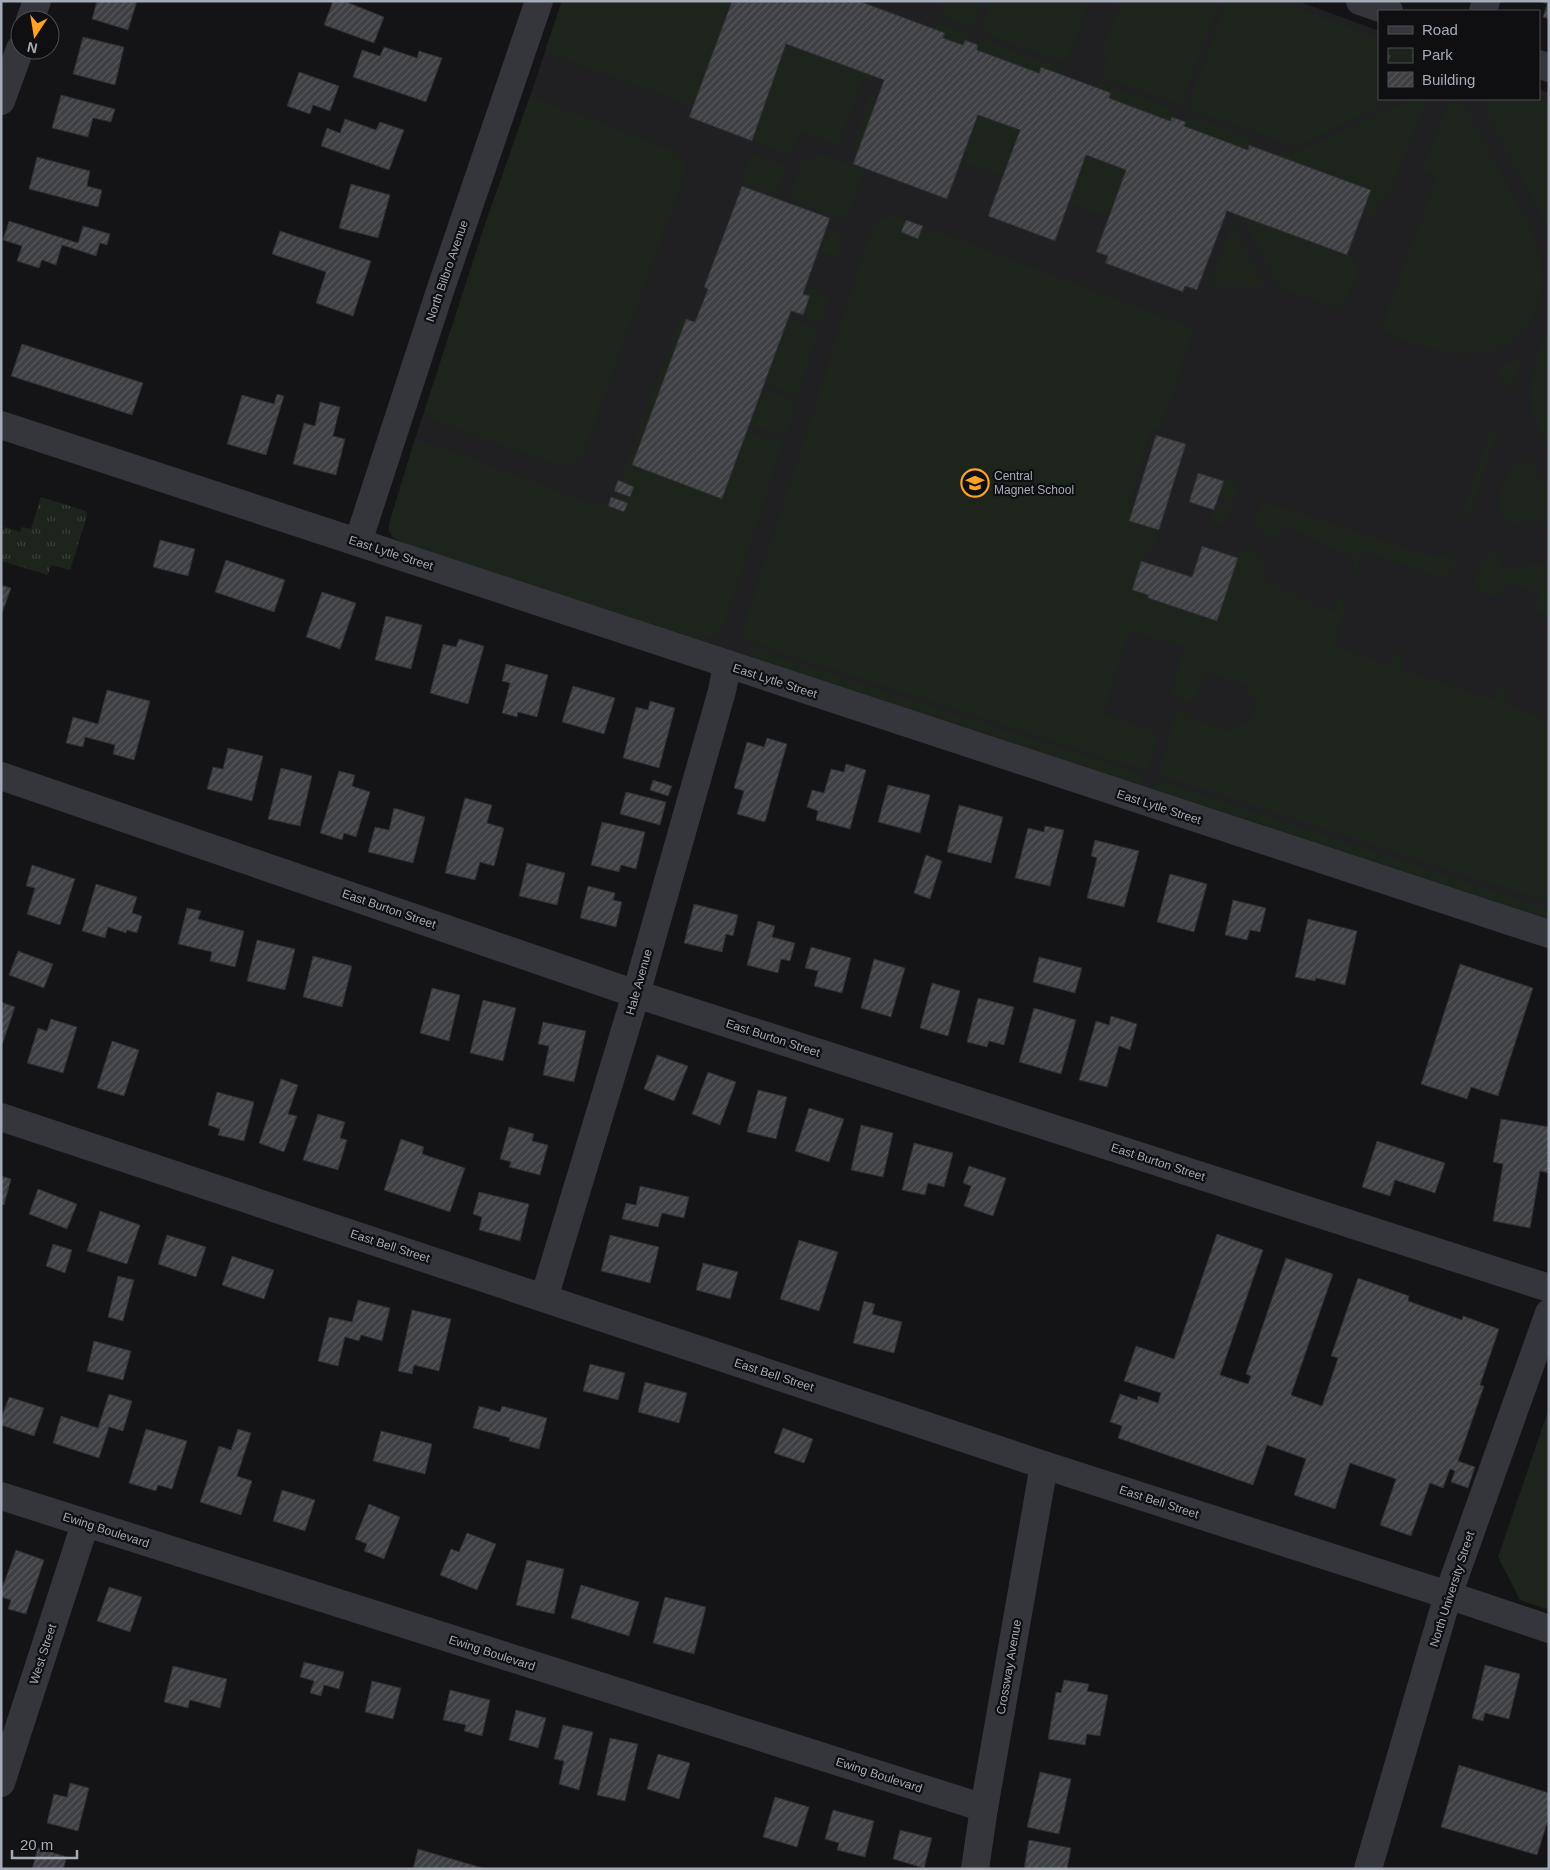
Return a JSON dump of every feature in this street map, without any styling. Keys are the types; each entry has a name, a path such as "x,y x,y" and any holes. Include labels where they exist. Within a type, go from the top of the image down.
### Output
{"street":[{"name":"North Bilbro Avenue","path":"358,542 444,279 539,1"},
{"path":"1360,1 1386,10"},
{"path":"1,101 16,60"},
{"name":"East Lytle Street","path":"1,425 1549,934"},
{"name":"Hale Avenue","path":"544,1298 636,994 719,700 727,665"},
{"name":"East Burton Street","path":"1,776 636,994 1549,1288"},
{"name":"East Bell Street","path":"1,1117 1044,1464 1448,1594 1549,1629"},
{"name":"North University Street","path":"1368,1869 1448,1594 1549,1313"},
{"name":"Crossway Avenue","path":"975,1869 1044,1464"},
{"name":"Ewing Boulevard","path":"1,1496 984,1808"},
{"name":"West Street","path":"1,1783 85,1524"}],"shaded area":[{"name":"Central Magnet School","path":"562,1 1298,1 1378,31 1378,100 1540,100 1540,89 1549,93 1549,919 409,545 393,538 389,531 389,524 414,442"}],"green space":[{"path":"562,1 732,1 693,106 555,56 546,48"},
{"path":"945,1 983,1 973,28 939,16"},
{"path":"992,1 1089,1 1066,63 980,32"},
{"path":"1121,1 1219,1 1180,105 1100,76 1108,55 1102,53"},
{"path":"1227,1 1279,1 1378,38 1378,100 1394,100 1303,144 1293,146 1187,108"},
{"path":"937,22 969,34 967,41 965,40 963,45 943,38 945,33 935,29"},
{"path":"979,38 1062,68 1060,74 1041,67 1039,73 977,50"},
{"path":"786,44 874,77 872,83 862,80 838,145 799,131 791,155 752,141"},
{"path":"1099,82 1177,111 1174,118 1172,117 1170,121 1109,98 1111,93 1097,88"},
{"path":"870,95 878,98 858,152 851,150"},
{"path":"530,96 672,150 684,163 685,174 585,449 576,460 569,464 554,464 434,420 424,412 485,224"},
{"path":"1540,97 1549,101 1549,241 1541,215 1489,118 1485,100 1540,100"},
{"path":"1408,100 1426,100 1389,196 1383,196 1374,218 1363,214 1371,190 1280,156 1283,150 1304,149"},
{"path":"1450,102 1460,105 1467,110 1528,221 1539,257 1541,287 1534,315 1526,327 1514,338 1498,348 1487,352 1462,353 1432,349 1403,340 1381,328 1437,176 1423,170 1446,108 1445,106"},
{"path":"1187,114 1253,139 1251,146 1249,145 1248,150 1184,126"},
{"path":"978,115 1020,130 1002,176 961,161"},
{"path":"821,153 864,169 846,220 788,199 802,163"},
{"path":"752,154 787,167 776,195 742,182"},
{"path":"1086,155 1126,170 1109,217 1068,204"},
{"path":"1241,216 1357,260 1357,281 1335,308 1279,287"},
{"path":"887,217 896,217 906,221 901,232 918,239 923,226 1188,326 1192,332 1176,385 1158,431 1152,429 1129,504 1134,506 1129,521 1159,530 1156,541 1140,565 1132,590 1148,595 1148,598 1217,621 1238,558 1240,558 1243,548 1248,547 1264,559 1265,567 1260,578 1332,613 1338,600 1341,599 1343,615 1333,645 1392,666 1397,651 1400,650 1404,655 1400,668 1402,669 1494,700 1499,688 1503,686 1507,689 1505,704 1549,720 1549,902 1161,776 1159,771 1176,712 1191,715 1190,718 1234,732 1237,722 1249,726 1257,699 1247,695 1249,685 1205,671 1194,703 1170,695 1184,647 1129,630 1103,714 1157,731 1157,741 1148,770 1146,771 779,652 744,637 745,625 751,604 868,240 877,223"},
{"path":"1233,223 1265,286 1219,286 1210,283"},
{"path":"826,229 844,235 837,257 819,250"},
{"path":"806,285 829,297 820,323 790,313 791,311 803,315 810,296 803,294"},
{"path":"682,318 686,319 640,443 635,440 637,433 679,320"},
{"path":"788,319 818,329 798,396 764,383"},
{"path":"1549,321 1549,447 1533,415 1531,385 1538,354"},
{"path":"1519,358 1520,366 1511,391 1499,375 1499,368"},
{"path":"763,388 796,400 786,435 749,425"},
{"path":"1491,425 1497,431 1470,516 1461,518"},
{"path":"747,431 765,438 783,440 727,618 718,633 709,638 698,639 691,637 409,545 395,538 389,528 414,442 422,441 457,453 591,504 601,505 607,502 608,506 624,512 628,503 613,497 615,491 630,497 634,487 619,481 631,453 636,453 632,466 722,498"},
{"path":"1518,457 1529,463 1549,485 1549,520 1512,524 1499,506 1502,485"},
{"path":"1222,479 1235,483 1238,490 1224,525 1210,519 1216,505 1226,508 1229,500 1219,495 1224,481"},
{"path":"41,497 86,511 87,516 70,570 51,565 48,575 1,561 1,536 4,527 20,532 22,527 31,529"},
{"path":"1265,502 1415,552 1437,557 1450,554 1456,562 1453,571 1448,576 1442,578 1364,551 1356,574 1352,579 1356,559 1285,526 1277,540 1264,533 1257,524 1256,514"},
{"path":"1494,550 1498,554 1501,569 1549,562 1549,616 1535,611 1540,593 1507,582 1501,595 1496,597 1479,590 1475,579 1477,573 1480,566"},
{"path":"746,644 775,656 1144,775 1140,784 759,660 753,656"},
{"path":"1157,780 1549,909 1549,919 1154,789"},
{"path":"1549,1408 1549,1610 1520,1600 1498,1557"}],"building":[{"path":"97,1 137,1 128,30 92,19"},
{"path":"333,1 344,1 384,17 374,43 324,25"},
{"path":"732,1 859,1 945,33 943,38 963,45 965,40 978,45 977,50 1039,73 1041,67 1111,93 1109,98 1170,121 1172,117 1186,122 1184,126 1248,150 1249,145 1371,190 1347,255 1227,211 1197,290 1185,286 1183,292 1105,263 1108,256 1096,252 1126,170 1086,155 1055,241 988,216 1020,130 978,115 947,199 853,164 884,80 786,44 752,141 689,117"},
{"path":"1539,1 1549,1 1549,19 1543,17 1547,4"},
{"path":"83,37 124,47 115,85 73,74"},
{"path":"384,47 417,58 419,51 442,58 426,102 353,77 362,50 380,56"},
{"path":"299,72 339,86 330,111 313,105 310,114 287,106"},
{"path":"61,95 115,109 111,122 93,118 88,137 52,128"},
{"path":"345,119 376,130 380,122 404,130 389,170 321,146 327,128 340,133"},
{"path":"37,157 90,171 87,186 102,190 98,207 29,189"},
{"path":"351,184 390,195 378,238 339,228"},
{"path":"742,186 830,218 803,294 810,296 803,315 791,311 722,499 632,465 686,319 695,322 708,289 704,287"},
{"path":"906,220 923,226 918,239 901,232"},
{"path":"9,221 78,243 83,226 110,234 107,245 100,243 96,256 62,245 56,265 42,260 39,268 17,261 22,246 3,240"},
{"path":"280,231 371,261 353,316 316,303 326,272 272,254"},
{"path":"22,344 143,383 132,415 11,376"},
{"path":"277,394 284,396 266,455 227,444 242,395 274,404"},
{"path":"320,402 340,407 333,436 345,439 336,475 293,464 304,423 315,426"},
{"path":"1156,435 1186,444 1159,530 1129,521"},
{"path":"1198,473 1224,481 1214,510 1189,502"},
{"path":"618,480 634,487 630,497 614,491"},
{"path":"611,497 628,503 624,512 608,506"},
{"path":"160,540 195,549 188,576 153,567"},
{"path":"1202,546 1238,558 1217,621 1148,598 1148,595 1132,590 1141,561 1192,577"},
{"path":"226,560 285,580 274,612 215,592"},
{"path":"1,585 11,588 1,616"},
{"path":"322,592 356,603 340,649 306,637"},
{"path":"386,616 422,625 411,669 375,660"},
{"path":"459,639 484,646 468,704 430,693 443,644 456,647"},
{"path":"506,664 548,675 537,717 518,712 517,717 502,713 510,683 502,681"},
{"path":"573,686 615,698 604,734 562,722"},
{"path":"107,690 150,701 134,760 113,754 115,745 85,737 83,747 66,743 73,717 98,724"},
{"path":"650,701 675,708 659,768 623,758 636,707 648,710"},
{"path":"767,738 787,744 765,822 737,814 744,791 734,788 747,742 764,747"},
{"path":"228,748 263,756 252,801 207,789 213,767 223,769"},
{"path":"846,764 866,770 850,829 816,820 818,811 807,807 812,790 824,793 831,769 844,772"},
{"path":"281,768 312,776 300,826 268,819"},
{"path":"339,771 355,775 352,786 370,792 356,837 344,833 342,840 320,833"},
{"path":"653,780 672,786 668,796 650,790"},
{"path":"888,785 930,795 920,833 878,822"},
{"path":"626,792 666,802 660,825 620,814"},
{"path":"465,798 492,805 487,823 504,828 494,866 480,862 475,880 445,873"},
{"path":"959,805 1003,817 991,863 947,852"},
{"path":"394,808 425,817 413,863 368,852 375,827 389,830"},
{"path":"602,822 645,832 636,869 621,865 619,872 591,865"},
{"path":"1045,826 1064,830 1050,886 1015,878 1028,828 1044,832"},
{"path":"1095,840 1139,851 1124,907 1087,898 1097,858 1091,856"},
{"path":"926,855 942,861 930,899 914,893"},
{"path":"527,863 565,873 557,905 519,896"},
{"path":"32,865 75,879 60,925 27,914 35,888 26,886"},
{"path":"1170,874 1207,884 1194,932 1157,922"},
{"path":"96,884 137,897 132,913 142,916 137,933 127,930 126,933 108,927 105,938 82,931"},
{"path":"588,886 615,893 613,900 622,902 616,927 580,918"},
{"path":"1233,900 1266,908 1260,932 1250,930 1247,940 1225,935"},
{"path":"694,904 738,915 733,936 726,934 722,952 684,943"},
{"path":"187,908 201,911 198,919 244,931 235,967 210,961 212,952 178,944"},
{"path":"1308,919 1357,931 1345,985 1316,978 1315,981 1295,977"},
{"path":"758,921 775,926 772,937 795,943 790,961 781,959 778,973 747,965"},
{"path":"257,940 295,949 285,990 247,981"},
{"path":"811,947 851,958 842,993 814,986 818,971 805,968"},
{"path":"18,951 53,964 44,988 9,975"},
{"path":"313,956 352,966 342,1007 303,997"},
{"path":"1039,957 1082,968 1075,993 1033,982"},
{"path":"874,959 905,968 891,1017 861,1008"},
{"path":"1460,964 1533,988 1498,1096 1471,1087 1467,1099 1421,1084"},
{"path":"932,983 960,991 948,1036 920,1028"},
{"path":"432,988 460,995 449,1041 420,1033"},
{"path":"978,998 1014,1007 1004,1045 989,1041 987,1047 967,1042"},
{"path":"483,1000 516,1008 503,1061 470,1053"},
{"path":"1,1002 15,1007 2,1045 1,1045"},
{"path":"1034,1008 1076,1020 1061,1074 1019,1062"},
{"path":"1111,1016 1137,1024 1130,1050 1119,1046 1107,1087 1079,1080 1096,1021 1109,1025"},
{"path":"51,1019 77,1027 63,1073 27,1063 38,1028 47,1031"},
{"path":"543,1022 586,1031 574,1082 543,1075 549,1046 538,1044"},
{"path":"112,1041 139,1050 124,1096 97,1088"},
{"path":"657,1055 688,1066 674,1101 644,1089"},
{"path":"708,1072 736,1082 720,1125 692,1114"},
{"path":"281,1079 298,1085 288,1114 297,1116 284,1152 259,1143"},
{"path":"758,1090 787,1097 776,1139 747,1132"},
{"path":"217,1092 254,1102 244,1141 218,1135 220,1129 208,1125"},
{"path":"809,1108 844,1119 829,1162 795,1151"},
{"path":"318,1114 345,1122 340,1138 347,1140 338,1170 303,1160"},
{"path":"1501,1119 1549,1127 1549,1173 1540,1171 1530,1228 1493,1221 1503,1164 1493,1162"},
{"path":"861,1125 893,1133 883,1177 851,1170"},
{"path":"509,1127 534,1134 532,1141 548,1145 540,1175 509,1167 511,1162 500,1159"},
{"path":"401,1139 424,1147 422,1154 465,1168 450,1212 384,1190"},
{"path":"1377,1141 1445,1163 1435,1193 1395,1180 1390,1196 1362,1187"},
{"path":"914,1143 953,1153 944,1187 928,1183 925,1195 902,1190"},
{"path":"969,1166 1006,1178 993,1216 964,1206 971,1186 963,1183"},
{"path":"1,1176 11,1179 4,1205 1,1204"},
{"path":"640,1186 689,1197 684,1218 662,1213 658,1227 622,1219 626,1203 636,1205"},
{"path":"38,1189 77,1204 67,1229 29,1214"},
{"path":"479,1192 529,1204 520,1241 479,1230 482,1217 473,1214"},
{"path":"100,1211 140,1225 127,1264 87,1251"},
{"path":"1217,1234 1263,1250 1220,1375 1248,1384 1251,1376 1246,1374 1286,1258 1333,1274 1291,1395 1322,1406 1338,1358 1331,1356 1358,1278 1409,1296 1408,1301 1462,1320 1463,1316 1499,1329 1480,1385 1484,1386 1458,1461 1475,1467 1468,1488 1451,1482 1455,1471 1450,1469 1443,1488 1430,1483 1411,1536 1380,1525 1396,1479 1350,1463 1335,1509 1294,1495 1306,1459 1267,1445 1253,1485 1118,1438 1122,1426 1110,1422 1120,1394 1137,1400 1138,1396 1158,1403 1161,1393 1124,1381 1136,1346 1174,1359"},
{"path":"167,1235 206,1247 196,1277 158,1264"},
{"path":"610,1235 659,1247 650,1283 601,1271"},
{"path":"799,1240 838,1252 819,1311 780,1299"},
{"path":"53,1244 72,1250 65,1273 46,1266"},
{"path":"232,1256 274,1270 264,1299 222,1285"},
{"path":"703,1263 738,1272 730,1299 696,1290"},
{"path":"118,1276 134,1280 123,1321 108,1317"},
{"path":"358,1300 390,1308 382,1341 361,1335 359,1341 345,1337 338,1366 318,1361 329,1317 352,1322"},
{"path":"864,1301 875,1304 872,1314 902,1322 894,1353 853,1343"},
{"path":"412,1310 451,1319 439,1371 414,1365 412,1374 398,1371"},
{"path":"94,1341 131,1351 123,1380 87,1371"},
{"path":"590,1364 625,1373 618,1400 583,1391"},
{"path":"645,1382 687,1393 679,1423 638,1412"},
{"path":"109,1394 132,1401 123,1431 109,1427 99,1458 53,1443 61,1416 98,1428"},
{"path":"9,1397 44,1408 34,1436 1,1425 1,1419"},
{"path":"479,1406 500,1412 502,1406 547,1418 539,1449 509,1441 510,1438 473,1428"},
{"path":"783,1428 813,1439 804,1463 774,1453"},
{"path":"146,1429 187,1441 172,1489 158,1485 156,1491 129,1483"},
{"path":"238,1429 251,1433 237,1476 252,1481 241,1515 200,1502 219,1446 231,1450"},
{"path":"381,1431 432,1444 425,1474 373,1461"},
{"path":"282,1490 315,1500 305,1531 273,1521"},
{"path":"369,1504 400,1517 384,1559 364,1551 367,1544 355,1539"},
{"path":"467,1533 496,1544 477,1590 440,1575 451,1549 459,1552"},
{"path":"16,1550 44,1560 26,1614 8,1609 11,1600 1,1597 1,1591"},
{"path":"527,1560 564,1569 554,1614 516,1605"},
{"path":"581,1585 639,1602 629,1636 571,1618"},
{"path":"109,1587 142,1597 130,1632 97,1621"},
{"path":"665,1597 706,1607 694,1654 653,1643"},
{"path":"304,1662 344,1672 339,1689 324,1685 321,1696 310,1693 314,1681 300,1677"},
{"path":"1485,1665 1520,1674 1509,1719 1485,1713 1483,1721 1472,1718"},
{"path":"173,1666 227,1679 220,1708 190,1700 188,1708 164,1702"},
{"path":"1064,1680 1089,1684 1087,1691 1108,1695 1100,1736 1087,1734 1085,1745 1048,1739 1056,1692 1061,1693"},
{"path":"372,1681 401,1688 393,1719 365,1712"},
{"path":"450,1690 490,1700 482,1736 464,1731 466,1725 443,1720"},
{"path":"516,1710 546,1718 538,1748 509,1740"},
{"path":"563,1725 593,1732 579,1790 559,1784 564,1761 554,1759"},
{"path":"610,1738 638,1744 625,1801 597,1795"},
{"path":"658,1754 690,1763 679,1799 647,1789"},
{"path":"1459,1765 1549,1793 1549,1817 1537,1855 1441,1827"},
{"path":"1040,1772 1071,1779 1059,1834 1027,1827"},
{"path":"70,1783 89,1788 78,1831 47,1823 54,1794 67,1797"},
{"path":"775,1797 809,1807 797,1847 763,1837"},
{"path":"833,1810 874,1821 865,1857 837,1850 839,1843 825,1839"},
{"path":"900,1830 932,1838 924,1868 893,1859"},
{"path":"1029,1840 1071,1848 1067,1869 1024,1869"},
{"path":"38,1848 67,1857 63,1869 32,1869"},
{"path":"418,1849 486,1869 413,1869"}],"place":[{"name":"Central Magnet School","path":"975,483"}]}
